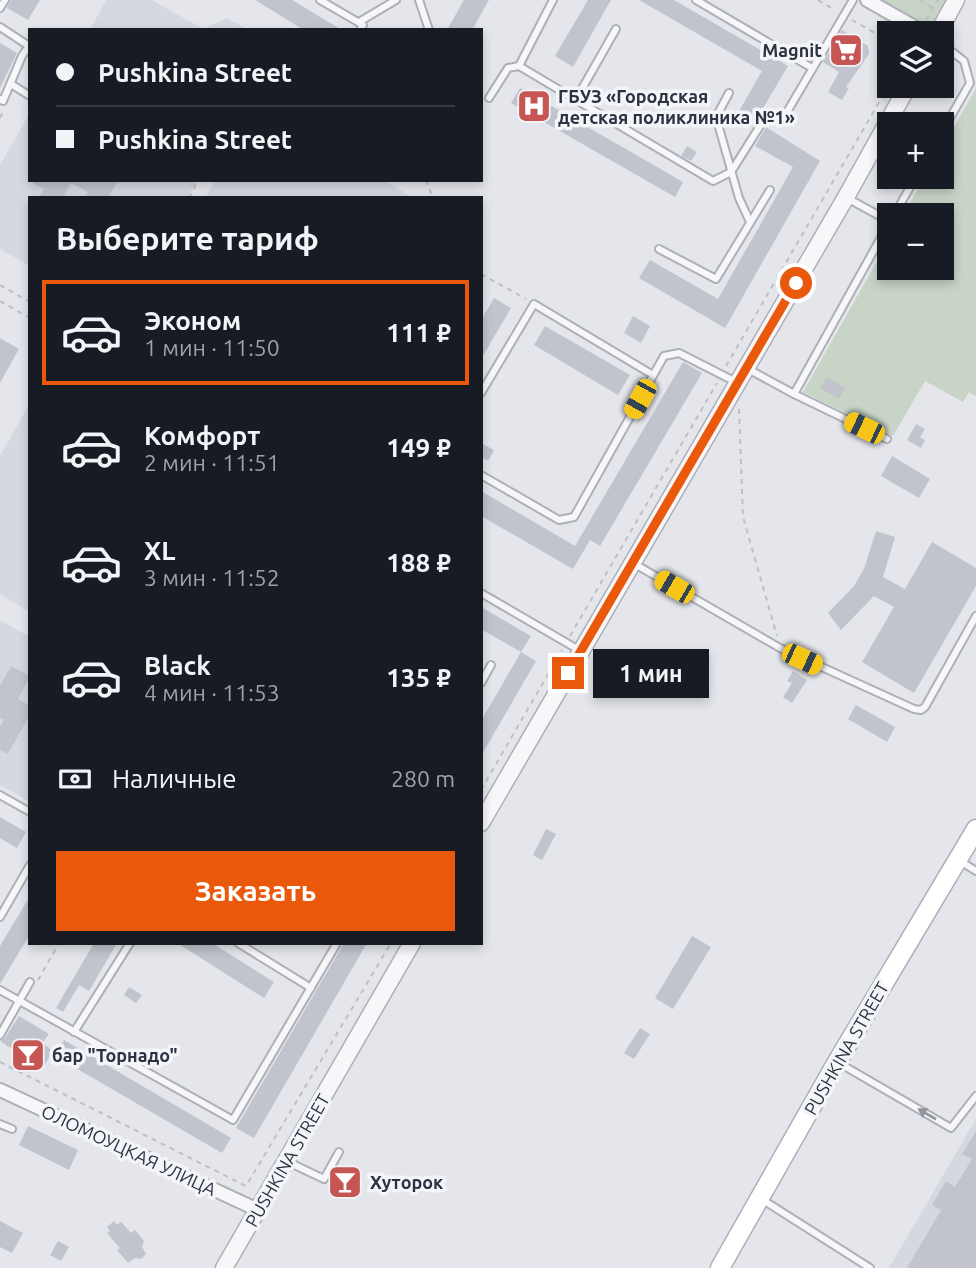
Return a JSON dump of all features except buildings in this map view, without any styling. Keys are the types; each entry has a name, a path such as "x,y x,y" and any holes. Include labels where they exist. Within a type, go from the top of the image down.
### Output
{"main road":[{"name":"PUSHKINA STREET","path":"720,1268 837,1062 976,829"}],"street":[{"path":"867,0 904,21"},
{"path":"945,21 956,0"},
{"path":"483,819 573,647 632,562 901,98"},
{"name":"PUSHKINA STREET","path":"224,1268 411,945"},
{"name":"ОЛОМОУЦКАЯ УЛИЦА","path":"0,1090 258,1210"}],"lane":[{"path":"0,8 5,0"},
{"path":"320,0 359,26 396,0"},
{"path":"419,0 428,28"},
{"path":"519,66 553,0"},
{"path":"696,0 812,68"},
{"path":"489,98 508,68 519,66 713,181 732,172 765,118 784,117 853,0"},
{"path":"0,27 28,45"},
{"path":"575,101 616,29"},
{"path":"0,99 3,101 28,47"},
{"path":"953,112 970,82 964,61 954,53"},
{"path":"11,84 28,95"},
{"path":"729,93 716,117 739,198 750,222"},
{"path":"659,249 716,279 770,190"},
{"path":"846,197 877,215"},
{"path":"794,394 877,244"},
{"path":"483,390 534,304 653,375"},
{"path":"483,476 559,520 574,517 664,356 679,353 738,383"},
{"path":"747,368 887,439"},
{"path":"632,562 780,648 914,709 921,710 925,707 976,616"},
{"path":"483,594 573,647"},
{"path":"483,679 491,665"},
{"path":"0,795 28,811"},
{"path":"958,860 976,871"},
{"path":"0,917 28,868"},
{"path":"74,1032 129,945"},
{"path":"241,945 311,988"},
{"path":"0,990 233,1120 336,945"},
{"path":"0,1035 30,982"},
{"path":"837,1062 951,1128 976,1096"},
{"path":"0,1124 12,1129"},
{"path":"286,1161 324,1179 338,1152"},
{"path":"761,1199 870,1268"}],"path":[{"path":"818,0 877,34"},
{"path":"919,0 933,8"},
{"path":"928,21 938,0"},
{"path":"483,787 573,647 722,375 882,98"},
{"path":"483,275 534,304"},
{"path":"0,285 28,301"},
{"path":"0,302 28,317"},
{"path":"738,383 744,517 780,648"},
{"path":"30,982 35,985 58,945"},
{"path":"0,1062 247,1186 390,945"}],"shaded area":[{"path":"106,0 152,0 201,28 91,28"},
{"path":"227,18 244,28 205,28"},
{"path":"28,116 28,182 196,182 188,196 28,196 28,265 0,249 0,165"},
{"path":"215,182 387,182 410,196 206,196"},
{"path":"28,407 28,611 0,594 0,456"},
{"path":"0,620 28,636 28,801 0,785"},
{"path":"976,1119 976,1268 889,1268"}],"green space":[{"path":"875,0 946,0 934,21 910,21"},
{"path":"976,88 976,396 969,392 963,402 925,381 893,436 803,392 877,261 877,280 954,280 954,203 910,203 918,189 954,189 954,127"}],"place":[{"name":"Magnit","path":"846,50"},
{"name":"ГБУЗ «Городская детская поликлиника №1»","path":"534,106"},
{"name":"бар \"Торнадо\"","path":"28,1055"},
{"name":"Хуторок","path":"345,1182"}],"route":[{"path":"568,673 796,283"}]}
